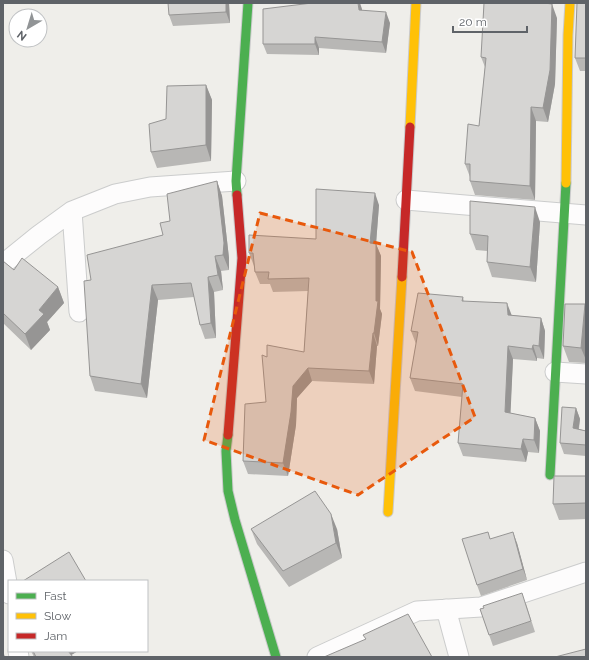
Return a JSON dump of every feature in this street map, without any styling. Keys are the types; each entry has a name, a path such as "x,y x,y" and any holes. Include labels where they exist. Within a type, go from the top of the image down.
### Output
{"street":[{"path":"248,3 236,181 242,258 226,451 228,491 235,520 276,657"},
{"path":"388,512 416,3"},
{"path":"550,475 566,176 568,35 570,3"},
{"path":"3,264 39,235 72,212 115,194 150,187 236,181"},
{"path":"406,200 586,215"},
{"path":"72,212 78,312"},
{"path":"555,372 586,374"},
{"path":"3,560 8,588"},
{"path":"316,657 416,611 481,607 586,572"},
{"path":"446,609 459,657"}],"highlighted area":[{"path":"260,213 412,252 475,417 358,495 204,440"}],"building":[{"path":"168,3 226,3 226,12 169,15"},
{"path":"312,3 358,3 359,10 386,12 382,42 315,37 315,44 263,44 263,9"},
{"path":"484,3 552,4 550,70 543,108 531,107 530,186 470,181 470,164 465,164 468,124 479,126 486,58 481,57"},
{"path":"577,3 586,3 586,58 575,58"},
{"path":"206,85 206,145 151,152 149,124 166,119 167,86"},
{"path":"217,181 224,243 223,255 215,256 218,275 208,277 211,323 200,325 191,283 152,285 141,384 90,376 84,281 91,280 87,255 163,235 160,223 170,221 167,194"},
{"path":"316,189 375,193 370,243 376,244 376,301 378,301 369,371 308,368 293,386 291,412 283,463 243,461 245,404 266,402 262,355 267,357 267,345 304,352 309,278 268,279 269,272 255,272 253,253 249,253 249,235 316,239"},
{"path":"470,201 535,207 530,267 487,262 488,236 470,234"},
{"path":"22,258 58,287 39,310 44,314 25,334 3,313 3,261 14,270"},
{"path":"418,293 463,297 462,301 507,303 508,315 541,318 539,346 533,345 532,349 508,346 505,412 535,418 534,440 523,439 521,449 458,443 463,384 410,378 418,332 411,331"},
{"path":"565,304 585,304 581,348 563,346"},
{"path":"562,407 576,408 573,428 586,431 586,445 560,443"},
{"path":"554,476 586,476 586,503 553,504"},
{"path":"315,491 331,514 336,543 283,571 251,529"},
{"path":"488,532 490,539 513,532 523,569 477,585 462,539"},
{"path":"69,552 85,580 25,580"},
{"path":"522,593 531,621 489,635 480,609 484,608 483,606"},
{"path":"408,614 432,657 324,657 366,639 363,635"},
{"path":"586,649 586,657 555,657"},
{"path":"34,652 69,652 73,657 36,657"}],"traffic: fast":[{"path":"237,195 236,181 248,3"},
{"path":"550,475 566,183"},
{"path":"228,435 226,451 228,491 235,520 276,657"}],"traffic: slow":[{"path":"410,127 416,3"},
{"path":"566,183 568,35 570,3"},
{"path":"388,512 402,277"}],"traffic: jam":[{"path":"402,277 410,127"},
{"path":"228,435 242,258 237,195"}]}
